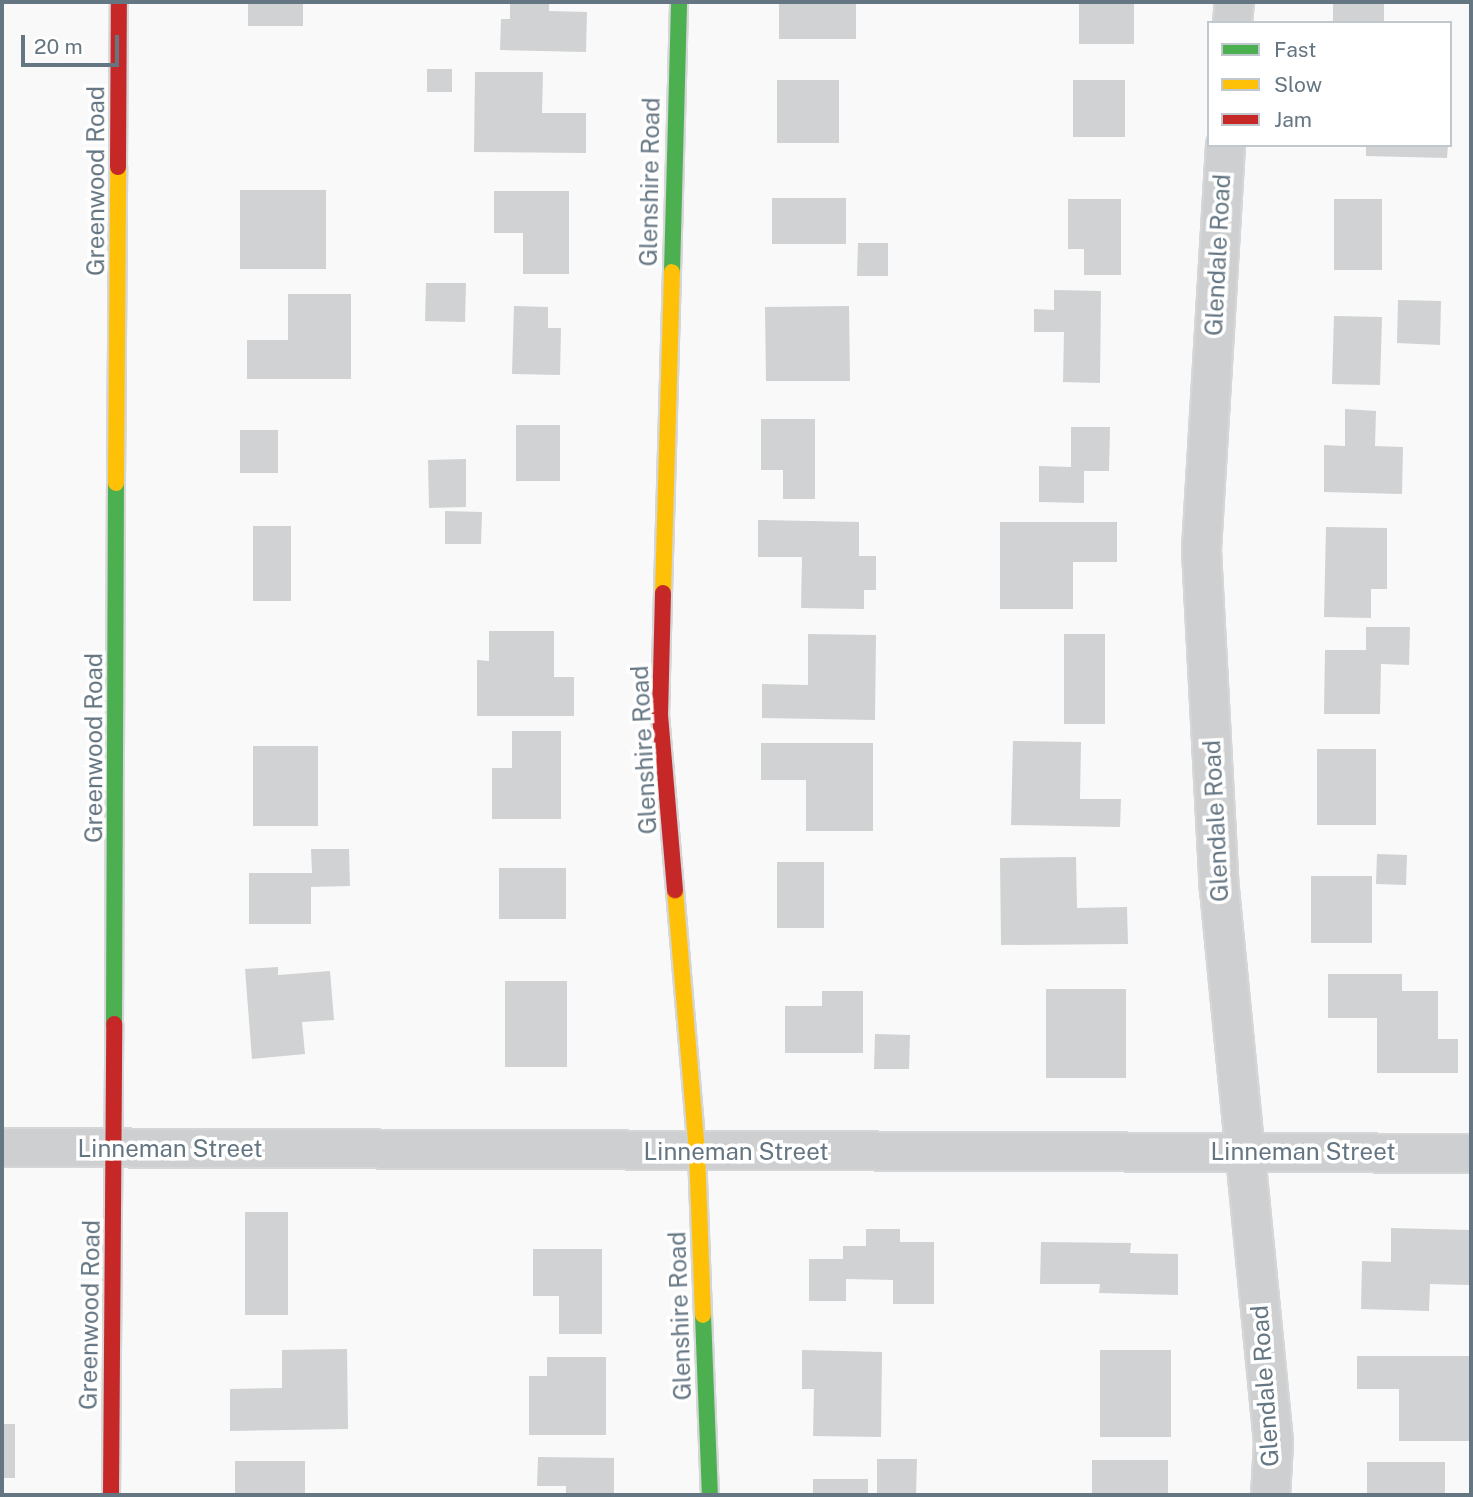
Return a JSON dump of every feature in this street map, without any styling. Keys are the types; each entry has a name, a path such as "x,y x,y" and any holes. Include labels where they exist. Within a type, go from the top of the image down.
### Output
{"main road":[{"name":"Greenwood Road","path":"111,1495 116,1150 119,2"},
{"name":"Glenshire Road","path":"679,2 660,715 697,1152 710,1495"}],"street":[{"path":"1233,21 1234,2"},
{"name":"Glendale Road","path":"1225,147 1200,550 1219,889 1273,1443 1270,1495"},
{"name":"Linneman Street","path":"2,1147 116,1150 1471,1153"}],"building":[{"path":"248,2 303,2 303,26 248,26"},
{"path":"510,2 549,2 549,11 587,12 586,52 500,50 501,19 510,19"},
{"path":"779,2 856,2 856,39 779,39"},
{"path":"1079,2 1134,2 1134,44 1079,44"},
{"path":"1333,2 1384,2 1384,21 1333,21"},
{"path":"427,69 452,69 452,92 427,92"},
{"path":"475,72 543,72 542,113 586,113 586,153 474,152"},
{"path":"777,80 839,80 839,143 777,143"},
{"path":"1073,80 1125,80 1125,137 1073,137"},
{"path":"1366,147 1448,147 1447,158 1366,156"},
{"path":"240,190 326,190 326,269 240,269"},
{"path":"494,191 569,191 569,274 523,274 523,233 494,233"},
{"path":"772,198 846,198 846,244 772,244"},
{"path":"1068,199 1121,199 1121,275 1084,275 1084,249 1068,249"},
{"path":"1334,199 1382,199 1382,270 1334,270"},
{"path":"858,243 888,243 888,276 857,276"},
{"path":"426,283 466,283 465,322 425,321"},
{"path":"1054,290 1101,291 1100,383 1063,382 1064,332 1034,332 1034,309 1054,310"},
{"path":"288,294 351,294 351,379 247,379 247,340 288,340"},
{"path":"1398,300 1441,301 1440,345 1397,343"},
{"path":"514,306 548,307 548,328 561,328 560,375 512,374"},
{"path":"849,306 850,381 766,381 765,307"},
{"path":"1334,316 1382,317 1380,385 1332,384"},
{"path":"1345,409 1376,411 1375,446 1403,447 1402,494 1324,492 1324,445 1345,446"},
{"path":"761,419 815,419 815,499 783,499 783,470 761,470"},
{"path":"516,425 560,425 560,481 516,481"},
{"path":"1071,427 1110,427 1109,471 1084,471 1084,503 1039,502 1039,466 1071,467"},
{"path":"240,430 278,430 278,473 240,473"},
{"path":"466,459 466,507 429,508 428,460"},
{"path":"445,511 482,512 481,544 445,544"},
{"path":"758,520 859,522 859,556 876,556 876,590 864,590 864,609 801,608 802,557 758,557"},
{"path":"1000,522 1117,522 1117,562 1073,562 1073,609 1000,609"},
{"path":"253,526 291,526 291,601 253,601"},
{"path":"1326,527 1387,528 1387,589 1371,589 1371,618 1324,617"},
{"path":"1366,627 1410,627 1409,665 1381,664 1380,714 1324,714 1325,650 1366,650"},
{"path":"489,631 554,631 554,677 574,677 574,716 477,716 477,660 489,661"},
{"path":"808,634 876,635 875,720 762,718 762,684 808,685"},
{"path":"1064,634 1105,634 1105,724 1064,724"},
{"path":"512,731 561,731 561,819 492,819 492,768 512,768"},
{"path":"1013,741 1081,742 1080,799 1121,799 1120,827 1011,825"},
{"path":"761,743 873,743 873,831 806,831 806,780 761,780"},
{"path":"253,746 318,746 318,826 253,826"},
{"path":"1317,749 1376,749 1376,825 1317,825"},
{"path":"311,849 349,849 350,886 311,887 311,924 249,924 249,873 312,873"},
{"path":"1377,854 1407,855 1406,885 1376,884"},
{"path":"1076,857 1077,908 1127,907 1128,944 1001,945 1000,858"},
{"path":"777,862 824,862 824,928 777,928"},
{"path":"499,868 566,868 566,919 499,919"},
{"path":"1311,876 1372,876 1372,943 1311,943"},
{"path":"278,967 278,975 330,971 334,1020 302,1022 305,1054 252,1059 245,969"},
{"path":"1328,974 1402,974 1402,991 1438,991 1438,1039 1458,1039 1458,1073 1377,1073 1377,1018 1328,1018"},
{"path":"505,981 567,981 567,1067 505,1067"},
{"path":"1046,989 1126,989 1126,1078 1046,1078"},
{"path":"822,991 863,991 863,1053 785,1053 785,1006 822,1006"},
{"path":"875,1034 910,1035 909,1069 874,1069"},
{"path":"245,1212 288,1212 288,1315 245,1315"},
{"path":"1391,1228 1470,1230 1469,1285 1430,1284 1429,1311 1361,1309 1362,1261 1391,1262"},
{"path":"866,1229 900,1229 900,1242 934,1242 934,1304 893,1304 893,1280 846,1279 846,1301 809,1301 809,1259 843,1259 843,1246 866,1246"},
{"path":"1041,1242 1131,1243 1130,1253 1178,1254 1178,1295 1099,1293 1100,1284 1040,1284"},
{"path":"533,1249 602,1249 602,1334 559,1334 559,1296 533,1296"},
{"path":"347,1349 348,1429 230,1431 230,1389 282,1388 282,1350"},
{"path":"802,1350 882,1352 881,1437 813,1436 814,1389 802,1389"},
{"path":"1100,1350 1171,1350 1171,1437 1100,1437"},
{"path":"1357,1356 1470,1356 1470,1441 1399,1441 1399,1389 1357,1389"},
{"path":"547,1357 606,1357 606,1435 529,1435 529,1376 547,1376"},
{"path":"2,1424 15,1424 15,1478 2,1478"},
{"path":"538,1457 614,1458 614,1495 566,1495 566,1486 537,1486"},
{"path":"877,1459 917,1459 916,1495 877,1494"},
{"path":"1092,1460 1168,1460 1168,1495 1092,1495"},
{"path":"235,1461 305,1461 305,1495 235,1495"},
{"path":"1367,1462 1445,1462 1445,1495 1367,1495"},
{"path":"813,1479 868,1479 868,1495 813,1495"}],"traffic: fast":[{"path":"672,272 679,2"},
{"path":"114,1024 116,483"},
{"path":"703,1315 710,1495"}],"traffic: slow":[{"path":"116,483 118,167"},
{"path":"663,593 672,272"},
{"path":"675,890 697,1152 703,1315"}],"traffic: jam":[{"path":"118,167 119,2"},
{"path":"663,593 660,715 675,890"},
{"path":"111,1495 114,1024"}]}
